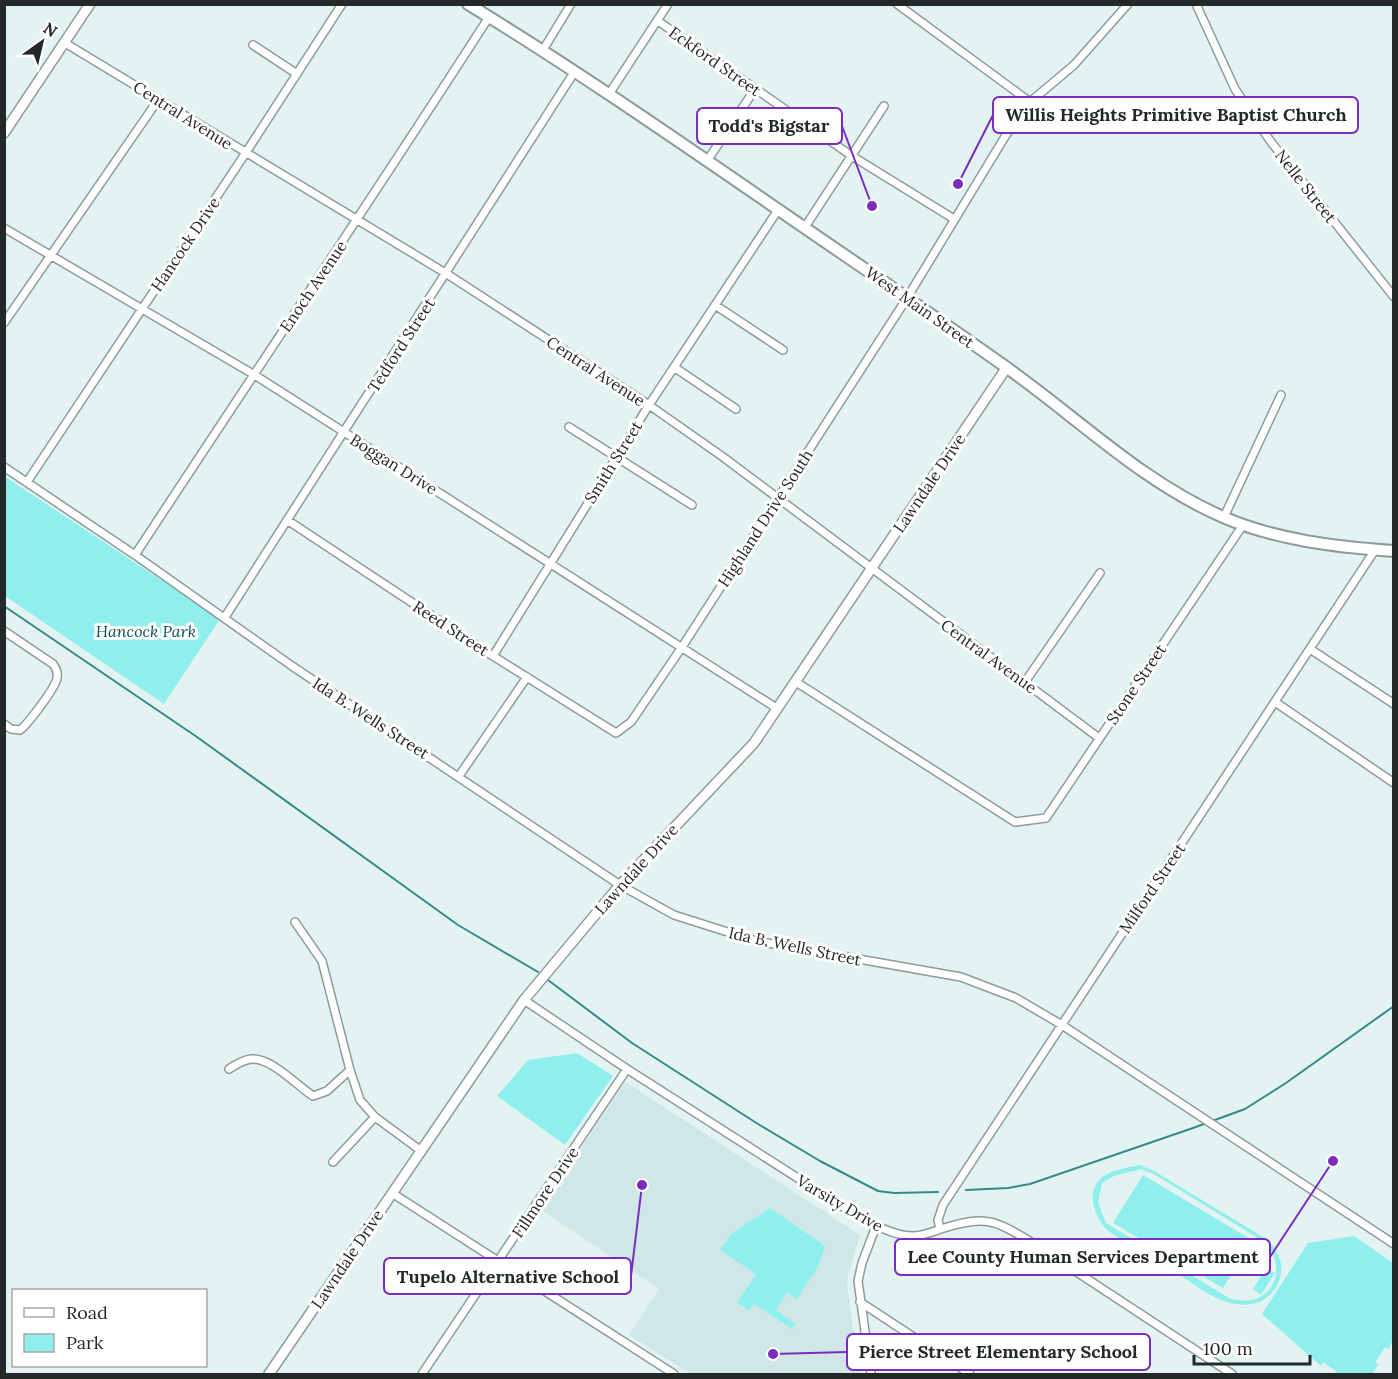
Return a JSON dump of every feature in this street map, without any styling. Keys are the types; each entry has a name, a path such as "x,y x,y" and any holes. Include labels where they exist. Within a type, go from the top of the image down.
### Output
{"main road":[{"name":"West Main Street","path":"468,4 575,71 806,227 1007,367 1148,476 1186,500 1243,525 1317,543 1394,551"}],"street":[{"path":"4,133 90,4"},
{"name":"Hancock Drive","path":"27,482 342,4"},
{"path":"543,50 571,4"},
{"path":"609,94 668,4"},
{"path":"897,4 1030,102"},
{"name":"Highland Drive South","path":"616,733 631,722 682,647 907,298 1006,135 1030,102 1074,65 1128,4"},
{"name":"Nelle Street","path":"1196,4 1235,89 1271,142 1394,297"},
{"name":"Enoch Avenue","path":"135,555 253,374 358,220 489,17"},
{"name":"Eckford Street","path":"658,21 852,156 954,219"},
{"name":"Central Avenue","path":"65,43 245,154 447,274 648,405 723,458 1100,738"},
{"path":"253,45 297,74"},
{"name":"Tedford Street","path":"225,617 575,71"},
{"path":"707,161 755,89"},
{"path":"4,323 158,100"},
{"path":"806,227 884,106"},
{"name":"Smith Street","path":"493,656 648,405 778,210"},
{"name":"Boggan Drive","path":"4,228 253,374 551,562 778,709"},
{"path":"715,305 783,350"},
{"path":"674,367 736,409"},
{"name":"Lawndale Drive","path":"269,1374 524,999 620,885 754,743 1007,367"},
{"path":"1224,517 1281,395"},
{"path":"569,427 692,504"},
{"name":"Ida B. Wells Street","path":"4,467 225,617 292,666 620,885 674,915 756,941 962,977 1017,998 1062,1025 1394,1244"},
{"name":"Reed Street","path":"287,520 493,656 616,733"},
{"name":"Stone Street","path":"796,682 1015,822 1046,818 1243,525"},
{"name":"Milford Street","path":"940,1229 938,1220 943,1205 1375,550"},
{"path":"1025,682 1100,573"},
{"path":"4,631 53,664 57,670 57,680 27,724 20,730 11,729 4,724"},
{"path":"1310,649 1394,704"},
{"path":"459,777 527,677"},
{"path":"1275,702 1394,783"},
{"path":"295,922 322,961 360,1100 375,1118 420,1150"},
{"name":"Varsity Drive","path":"524,999 627,1069 839,1205 876,1226 914,1236 967,1221 980,1220 1001,1225 1048,1253 1232,1374"},
{"path":"229,1069 249,1059 258,1059 271,1064 313,1096 327,1091 350,1070"},
{"name":"Fillmore Drive","path":"422,1374 627,1069"},
{"path":"333,1162 375,1118"},
{"path":"392,1192 674,1374"},
{"path":"872,1374 858,1281 876,1226"},
{"path":"860,1302 970,1374"}],"shaded area":[{"path":"627,1083 860,1235 847,1285 860,1374 691,1374 629,1335 659,1289 540,1209 624,1084"}],"green space":[{"name":"Hancock Park","path":"4,476 220,619 164,704 5,596"},
{"path":"577,1053 613,1076 565,1145 497,1096 528,1060"},
{"path":"1140,1165 1154,1171 1268,1240 1278,1255 1281,1265 1280,1277 1271,1294 1261,1301 1243,1305 1220,1299 1107,1230 1094,1206 1093,1192 1096,1185 1108,1174","holes":["1141,1169 1154,1174 1266,1243 1276,1266 1271,1287 1264,1294 1243,1301 1229,1298 1106,1223 1098,1203 1102,1183 1114,1176"]},
{"path":"1143,1175 1252,1240 1223,1288 1113,1223"},
{"path":"770,1208 825,1246 818,1267 797,1299 787,1293 776,1310 795,1324 792,1329 754,1304 749,1311 737,1303 756,1274 720,1250 731,1234"},
{"path":"1354,1236 1393,1263 1393,1339 1389,1349 1385,1347 1375,1362 1378,1365 1372,1374 1334,1374 1336,1371 1323,1362 1321,1366 1262,1314 1308,1243"},
{"path":"1266,1268 1275,1273 1261,1295 1253,1289"}],"waterway":[{"path":"4,606 197,737 458,925 538,972"},
{"path":"548,980 632,1043 820,1161 878,1191 938,1192"},
{"path":"966,1190 1008,1188 1030,1184 1245,1109 1286,1083 1394,1006"}],"place":[{"name":"Willis Heights Primitive Baptist Church","path":"958,184"},
{"name":"Todd's Bigstar","path":"872,206"},
{"name":"Lee County Human Services Department","path":"1333,1161"},
{"name":"Tupelo Alternative School","path":"642,1185"},
{"name":"Pierce Street Elementary School","path":"773,1354"}]}
